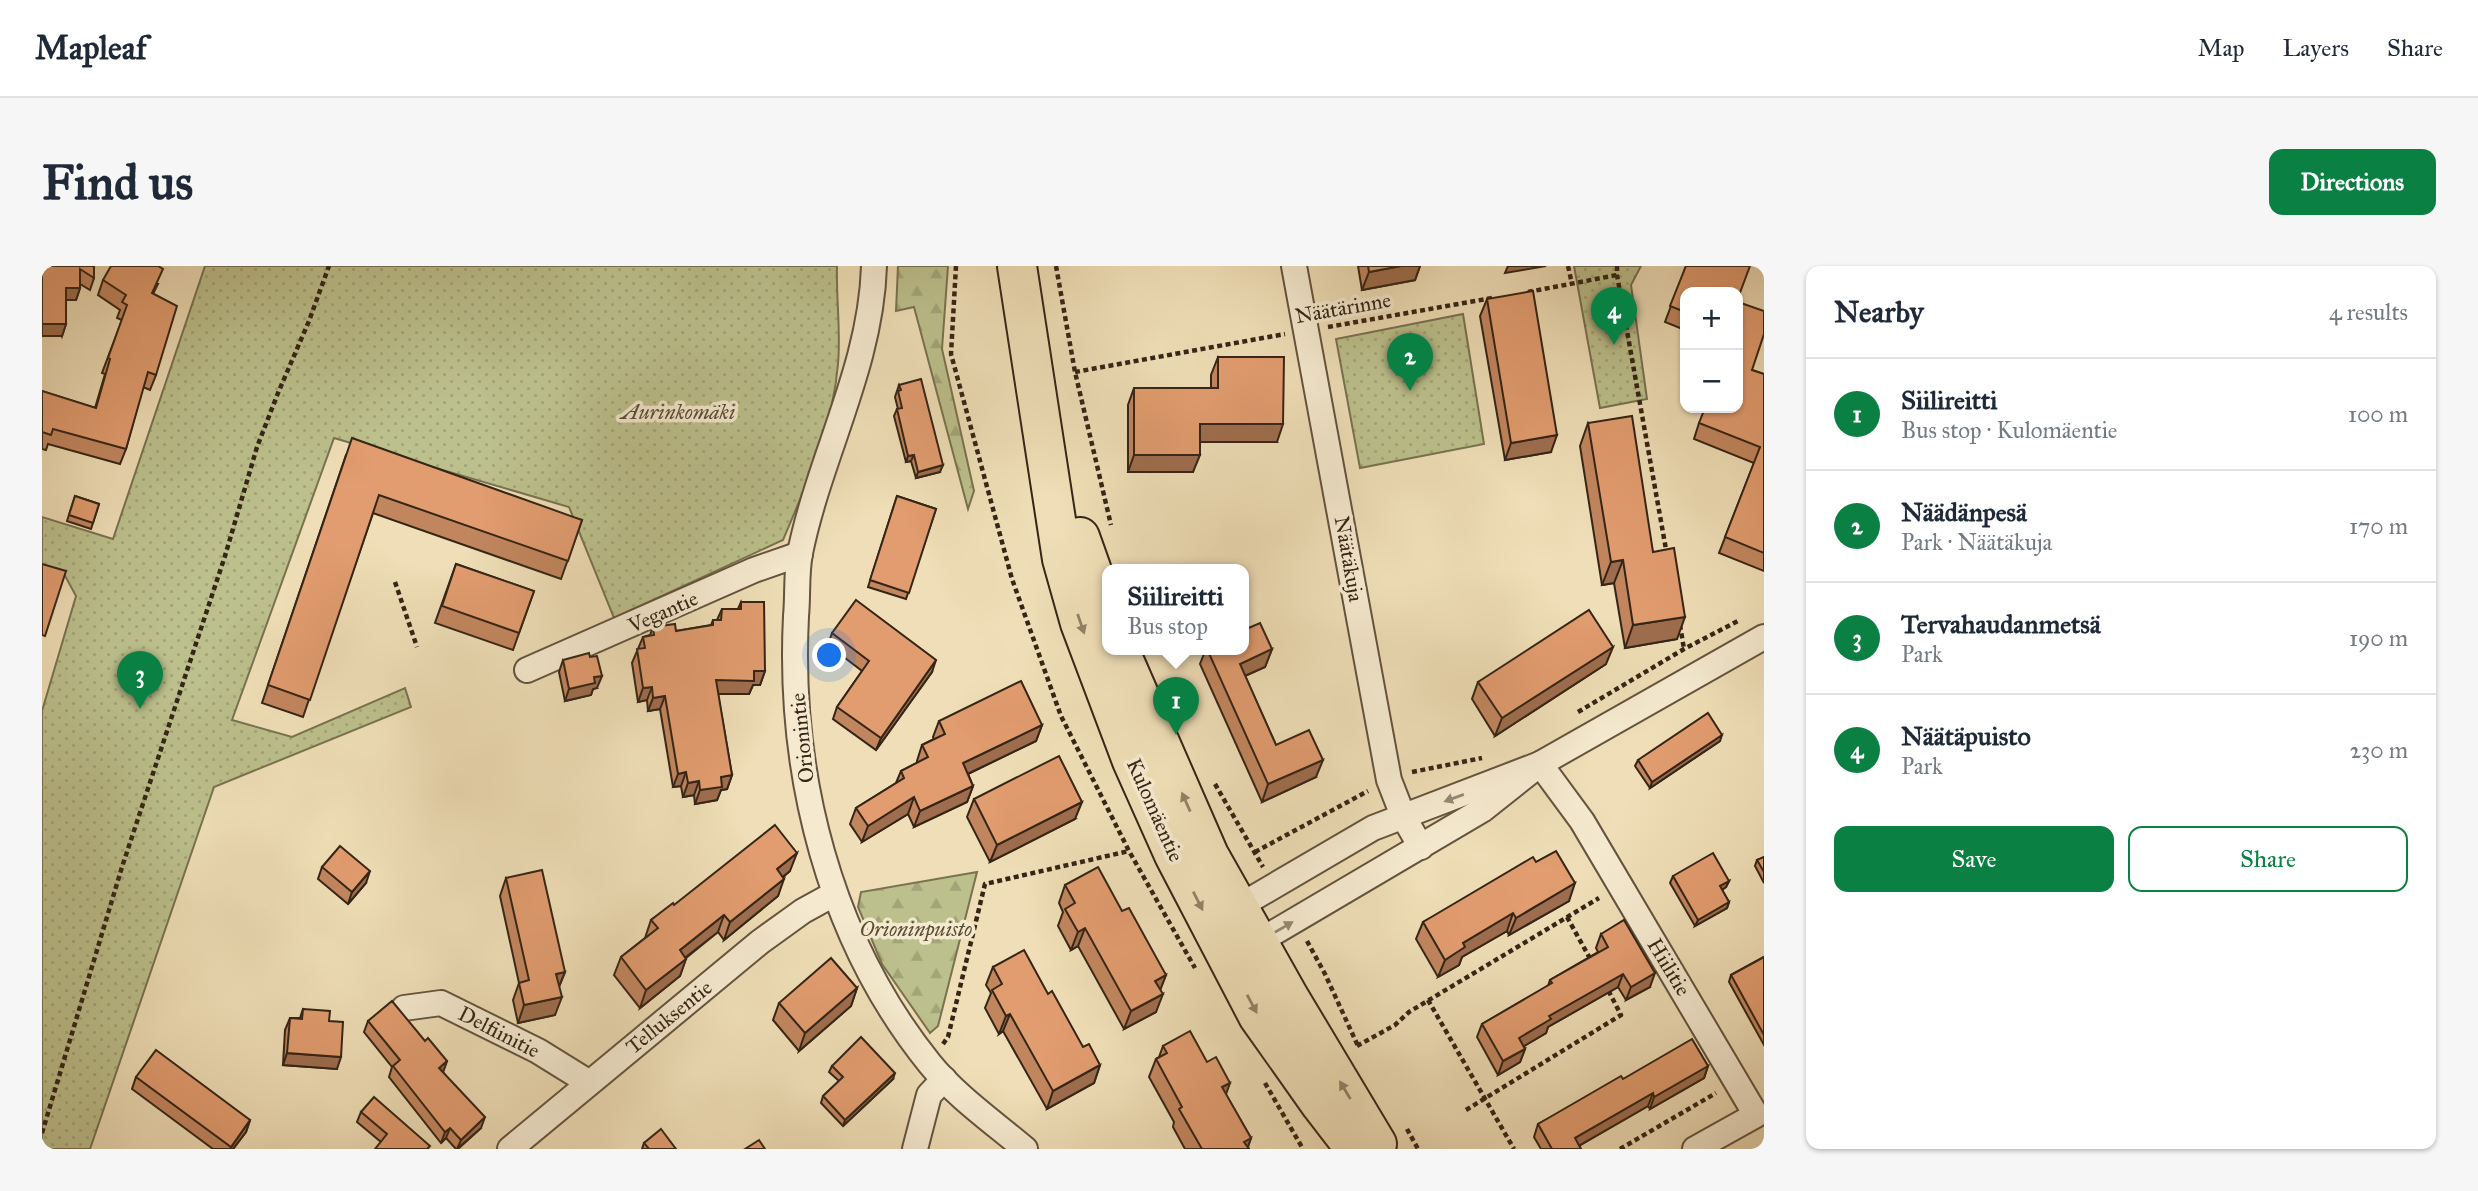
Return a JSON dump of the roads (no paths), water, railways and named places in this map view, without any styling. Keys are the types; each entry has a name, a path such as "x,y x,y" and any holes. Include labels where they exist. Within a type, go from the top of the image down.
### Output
{"main road":[{"name":"Kulomäentie","path":"1019,270 1062,559 1080,623 1132,761 1174,855 1258,1016 1355,1149"},
{"name":"Kulomäentie","path":"1043,433 1102,598"},
{"name":"Kulomäentie","path":"1122,655 1209,855 1380,1149"}],"street":[{"name":"Orionintie","path":"874,266 868,326 854,382 800,554 794,653 808,801 834,894 885,999 937,1072 1024,1149"},
{"name":"Näätäkuja","path":"1294,266 1389,780 1403,816 1421,846"},
{"name":"Vegantie","path":"527,670 754,570 800,554"},
{"path":"1540,764 1482,810 1258,942 1220,943 1238,907 1373,828 1540,764 1764,637"},
{"name":"Hiilitie","path":"1540,764 1582,821 1760,1122 1695,1149"},
{"name":"Telluksentie","path":"510,1149 760,942 803,911 834,894"},
{"name":"Delfiinitie","path":"404,1008 441,1003 538,1051 588,1082"},
{"path":"915,1149 937,1072"}],"place":[{"name":"Näätäpuisto","path":"1614,345"},
{"name":"Näädänpesä","path":"1410,391"},
{"name":"Tervahaudanmetsä","path":"140,709"},
{"name":"Siilireitti","path":"1176,735"}],"park label":[{"name":"Aurinkomäki","path":"678,412"},
{"name":"Orioninpuisto","path":"916,929"}]}
